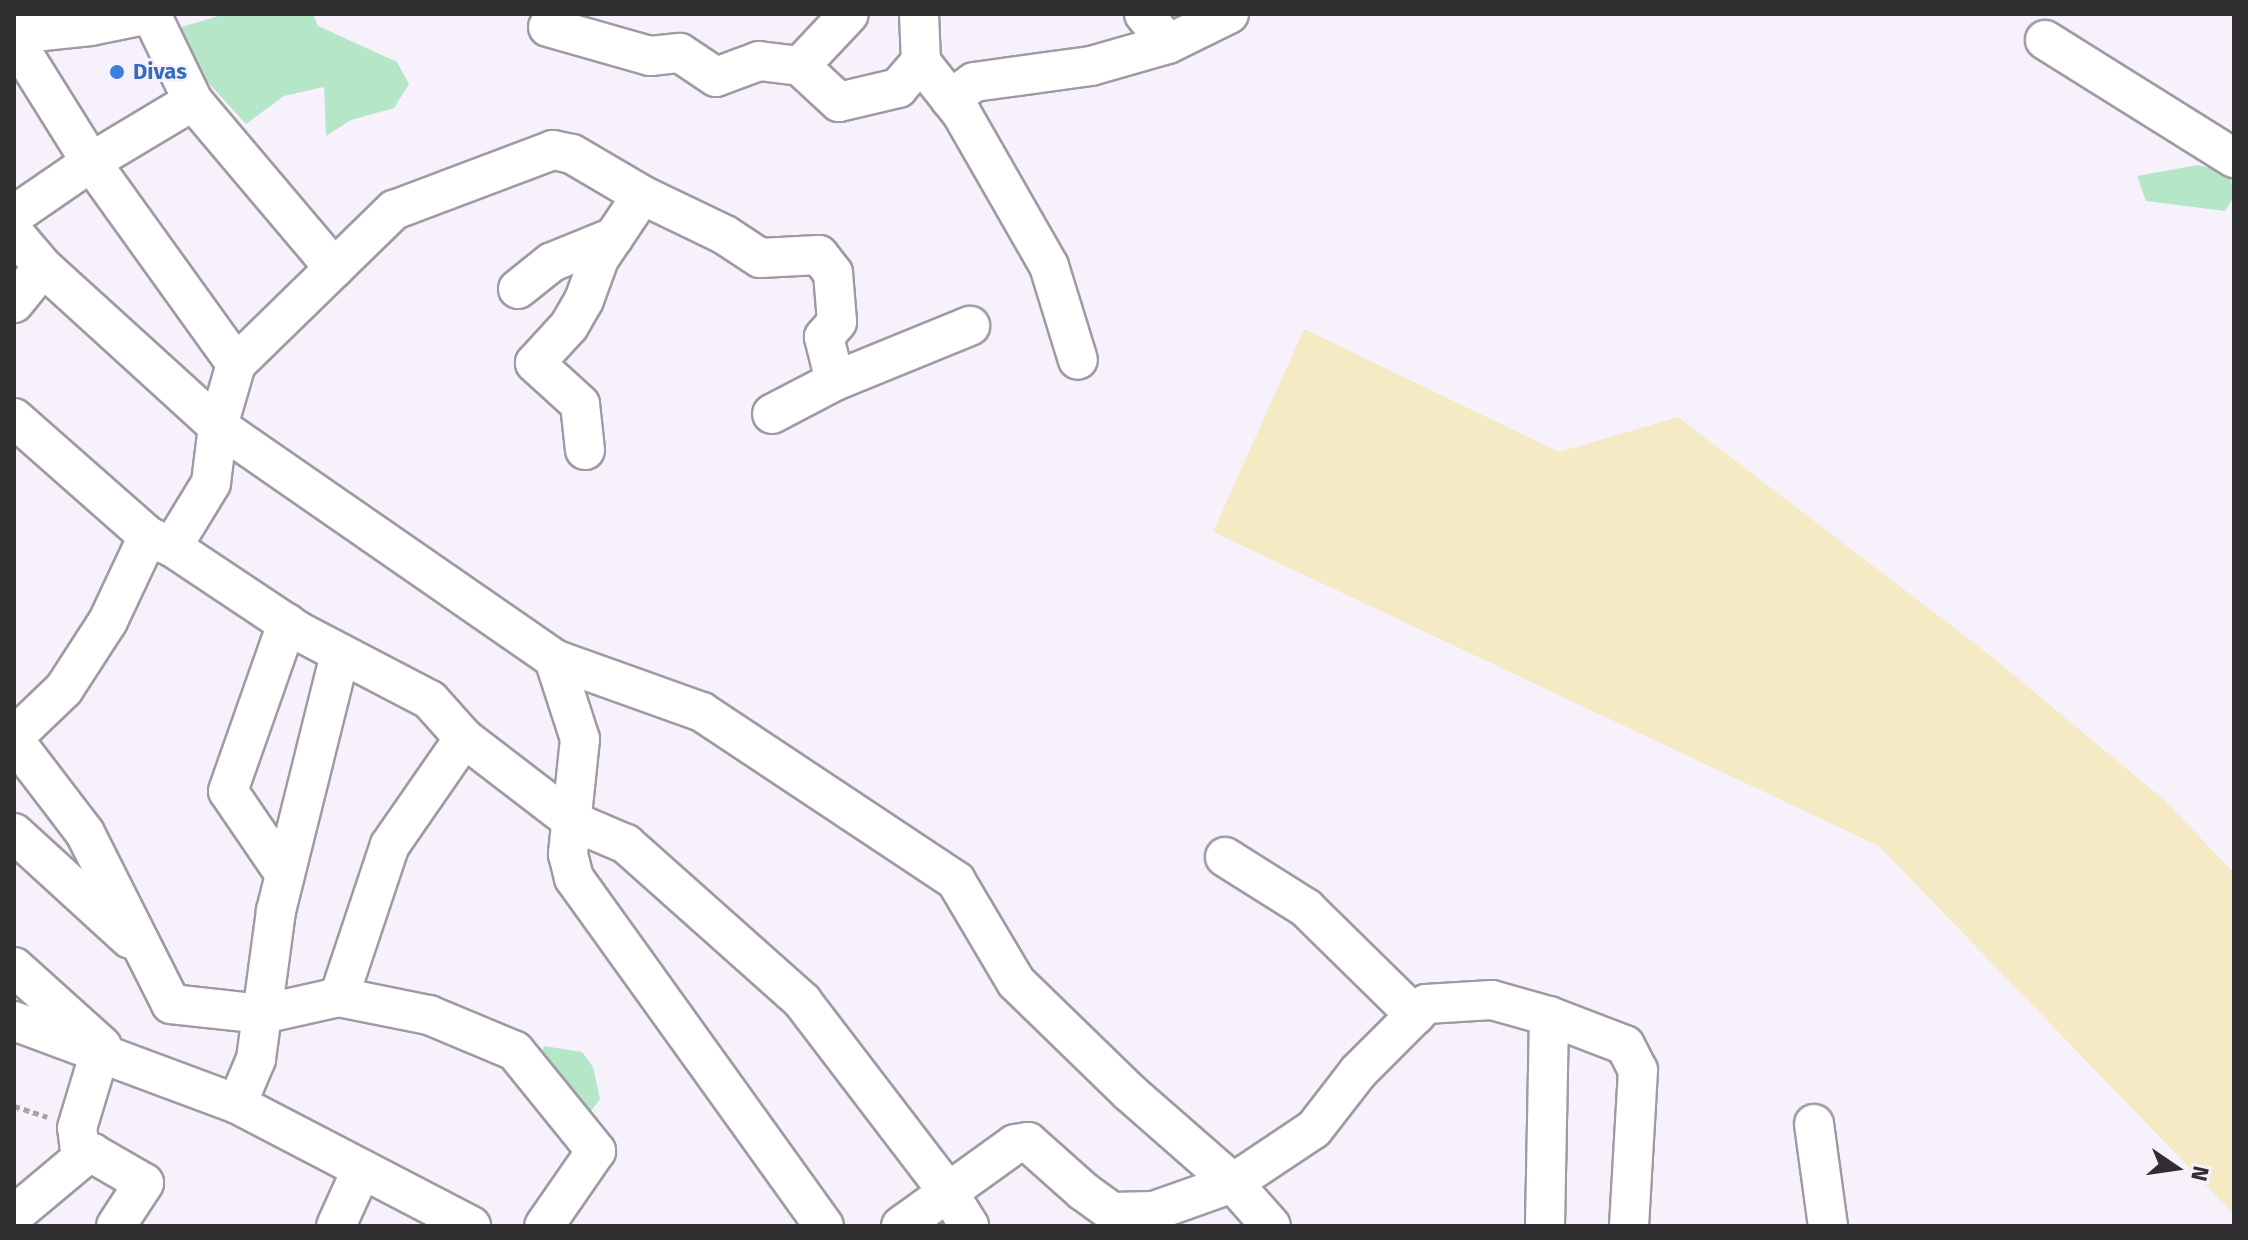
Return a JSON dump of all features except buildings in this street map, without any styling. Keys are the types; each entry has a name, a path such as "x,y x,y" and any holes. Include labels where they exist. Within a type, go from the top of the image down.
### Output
{"street":[{"path":"236,364 91,162 14,36 91,20 150,14 193,101 334,268"},
{"path":"800,66 849,14"},
{"path":"919,14 921,62 962,114 1049,266 1078,360"},
{"path":"1144,14 1168,44"},
{"path":"950,99 974,82 1091,66 1168,44 1229,14"},
{"path":"550,17 650,56 680,53 716,77 759,61 800,66 839,102 898,88 921,62"},
{"path":"2045,40 2234,158"},
{"path":"14,215 91,162 193,101"},
{"path":"544,1226 596,1151 515,1051 429,1015 339,997 263,1014 171,1004 85,833 14,738 64,689 160,541 211,483 218,426 236,364 394,210 553,150 572,154 642,195 725,235 760,258 819,255 833,273 837,322 824,337 835,381"},
{"path":"585,450 580,404 535,363 569,326 584,300 599,259 642,195"},
{"path":"14,233 43,267 218,426 554,659 702,712 956,881 1016,982 1129,1092 1233,1183 1271,1226"},
{"path":"518,289 552,262 614,237"},
{"path":"14,303 43,267"},
{"path":"772,414 835,381 970,326"},
{"path":"14,418 160,541 287,623 430,700 464,738 572,821 626,844 802,1001 948,1192 969,1226"},
{"path":"284,873 228,791 287,623"},
{"path":"237,1104 256,1059 284,873 340,654"},
{"path":"554,659 580,739 568,854 574,878 824,1226"},
{"path":"339,997 390,845 464,738"},
{"path":"14,833 145,953"},
{"path":"1225,857 1306,908 1415,1015"},
{"path":"14,967 111,1060"},
{"path":"901,1226 1015,1144 1028,1142 1083,1191 1112,1212 1154,1211 1233,1183 1314,1129 1358,1072 1426,1004 1492,1000 1549,1016 1625,1045 1638,1070 1629,1226"},
{"path":"1545,1226 1549,1016"},
{"path":"14,1021 111,1060 237,1104 471,1226"},
{"path":"81,1159 77,1128 111,1060"},
{"path":"1814,1124 1828,1226"},
{"path":"14,1215 92,1153 144,1183 116,1226"},
{"path":"336,1226 361,1171"}],"green space":[{"path":"225,14 313,14 318,26 397,62 409,84 394,108 351,120 326,136 324,87 284,96 246,124 182,54 178,28"},
{"path":"2198,165 2230,173 2234,197 2225,211 2146,201 2137,176"},
{"path":"544,1046 582,1052 593,1067 600,1099 584,1120 539,1065"}],"sand":[{"path":"1304,329 1559,452 1678,417 1987,653 2163,799 2234,873 2234,1214 1879,846 1213,532"}],"place":[{"name":"Divas","path":"117,72"}]}
